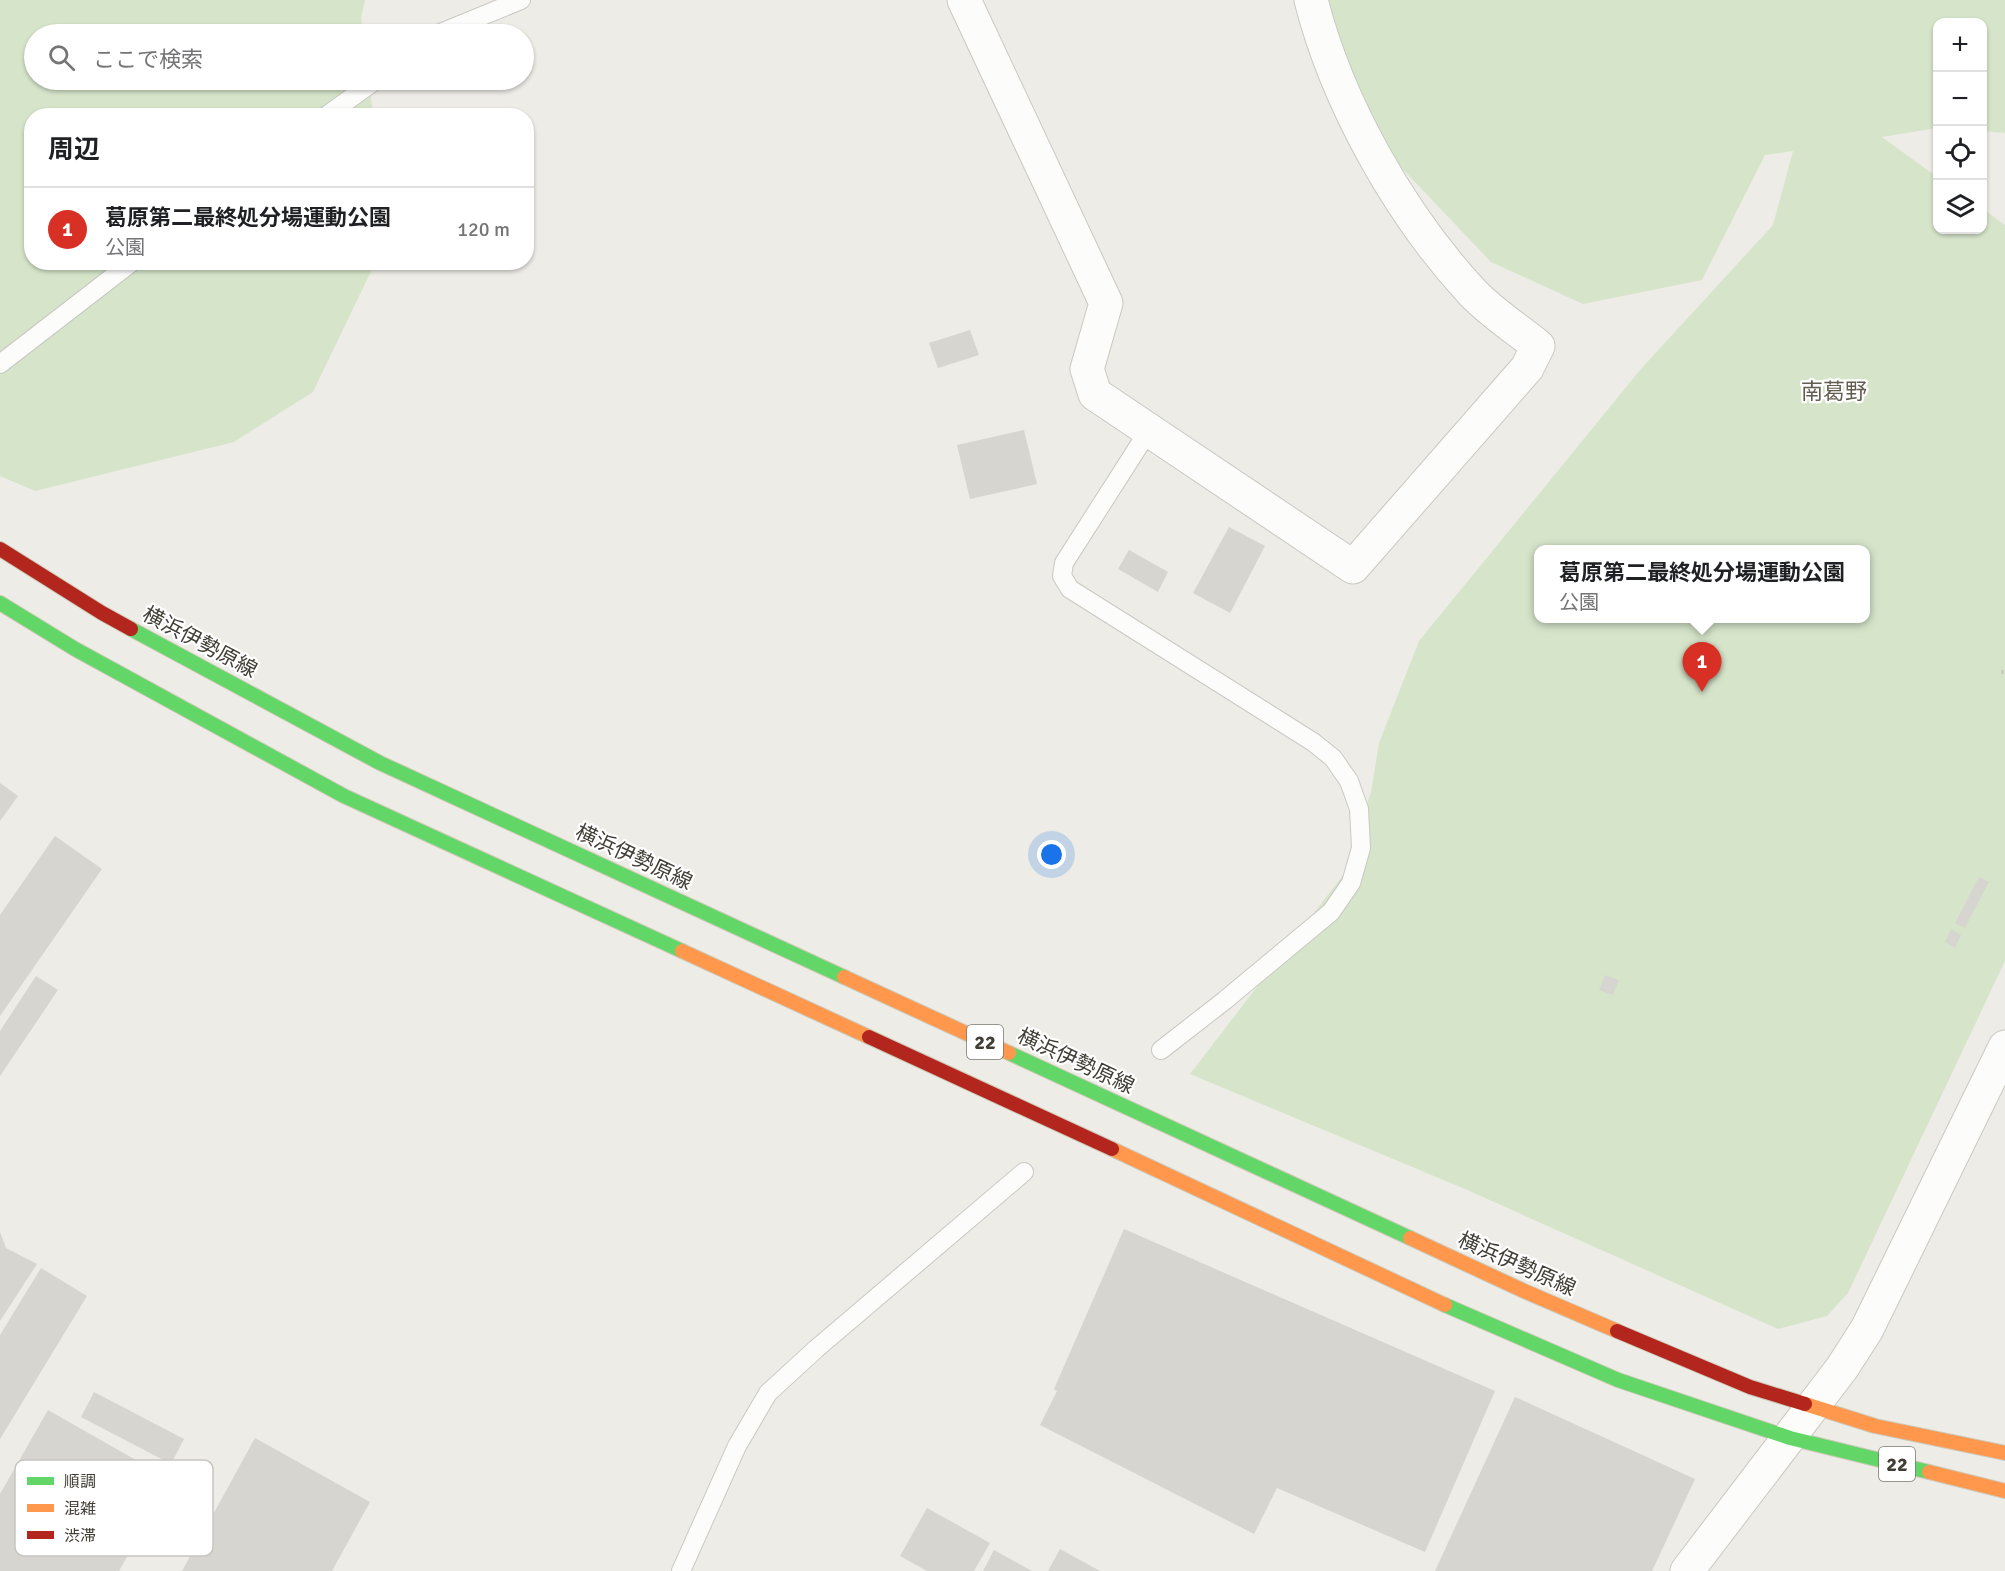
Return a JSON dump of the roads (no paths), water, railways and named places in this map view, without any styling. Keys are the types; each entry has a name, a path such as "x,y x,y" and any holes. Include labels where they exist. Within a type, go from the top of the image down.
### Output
{"main road":[{"name":"横浜伊勢原線","path":"0,549 102,613 380,763 1524,1291 1717,1374 1812,1407 1875,1426 2005,1453"},
{"name":"22","path":"0,603 75,649 344,796 1497,1329 1618,1380 1790,1437 2005,1491"}],"street":[{"path":"964,0 1106,303 1088,369 1095,394 1353,567 1527,368 1538,346 1472,293 1429,242 1364,140 1319,30 1311,0"},
{"path":"1687,1571 1842,1368 1867,1329 2005,1047"}],"lane":[{"path":"462,24 521,0"},
{"path":"337,108 362,90"},
{"path":"0,364 122,270"},
{"path":"1149,430 1064,563 1062,576 1070,589 1313,742 1333,758 1349,781 1359,809 1361,848 1351,883 1331,912 1161,1050"},
{"path":"681,1571 737,1446 768,1393 816,1349 1024,1172"}],"place":[{"name":"葛原第二最終処分場運動公園","path":"1702,692"}],"district":[{"name":"南葛野","path":"1834,391"}]}
